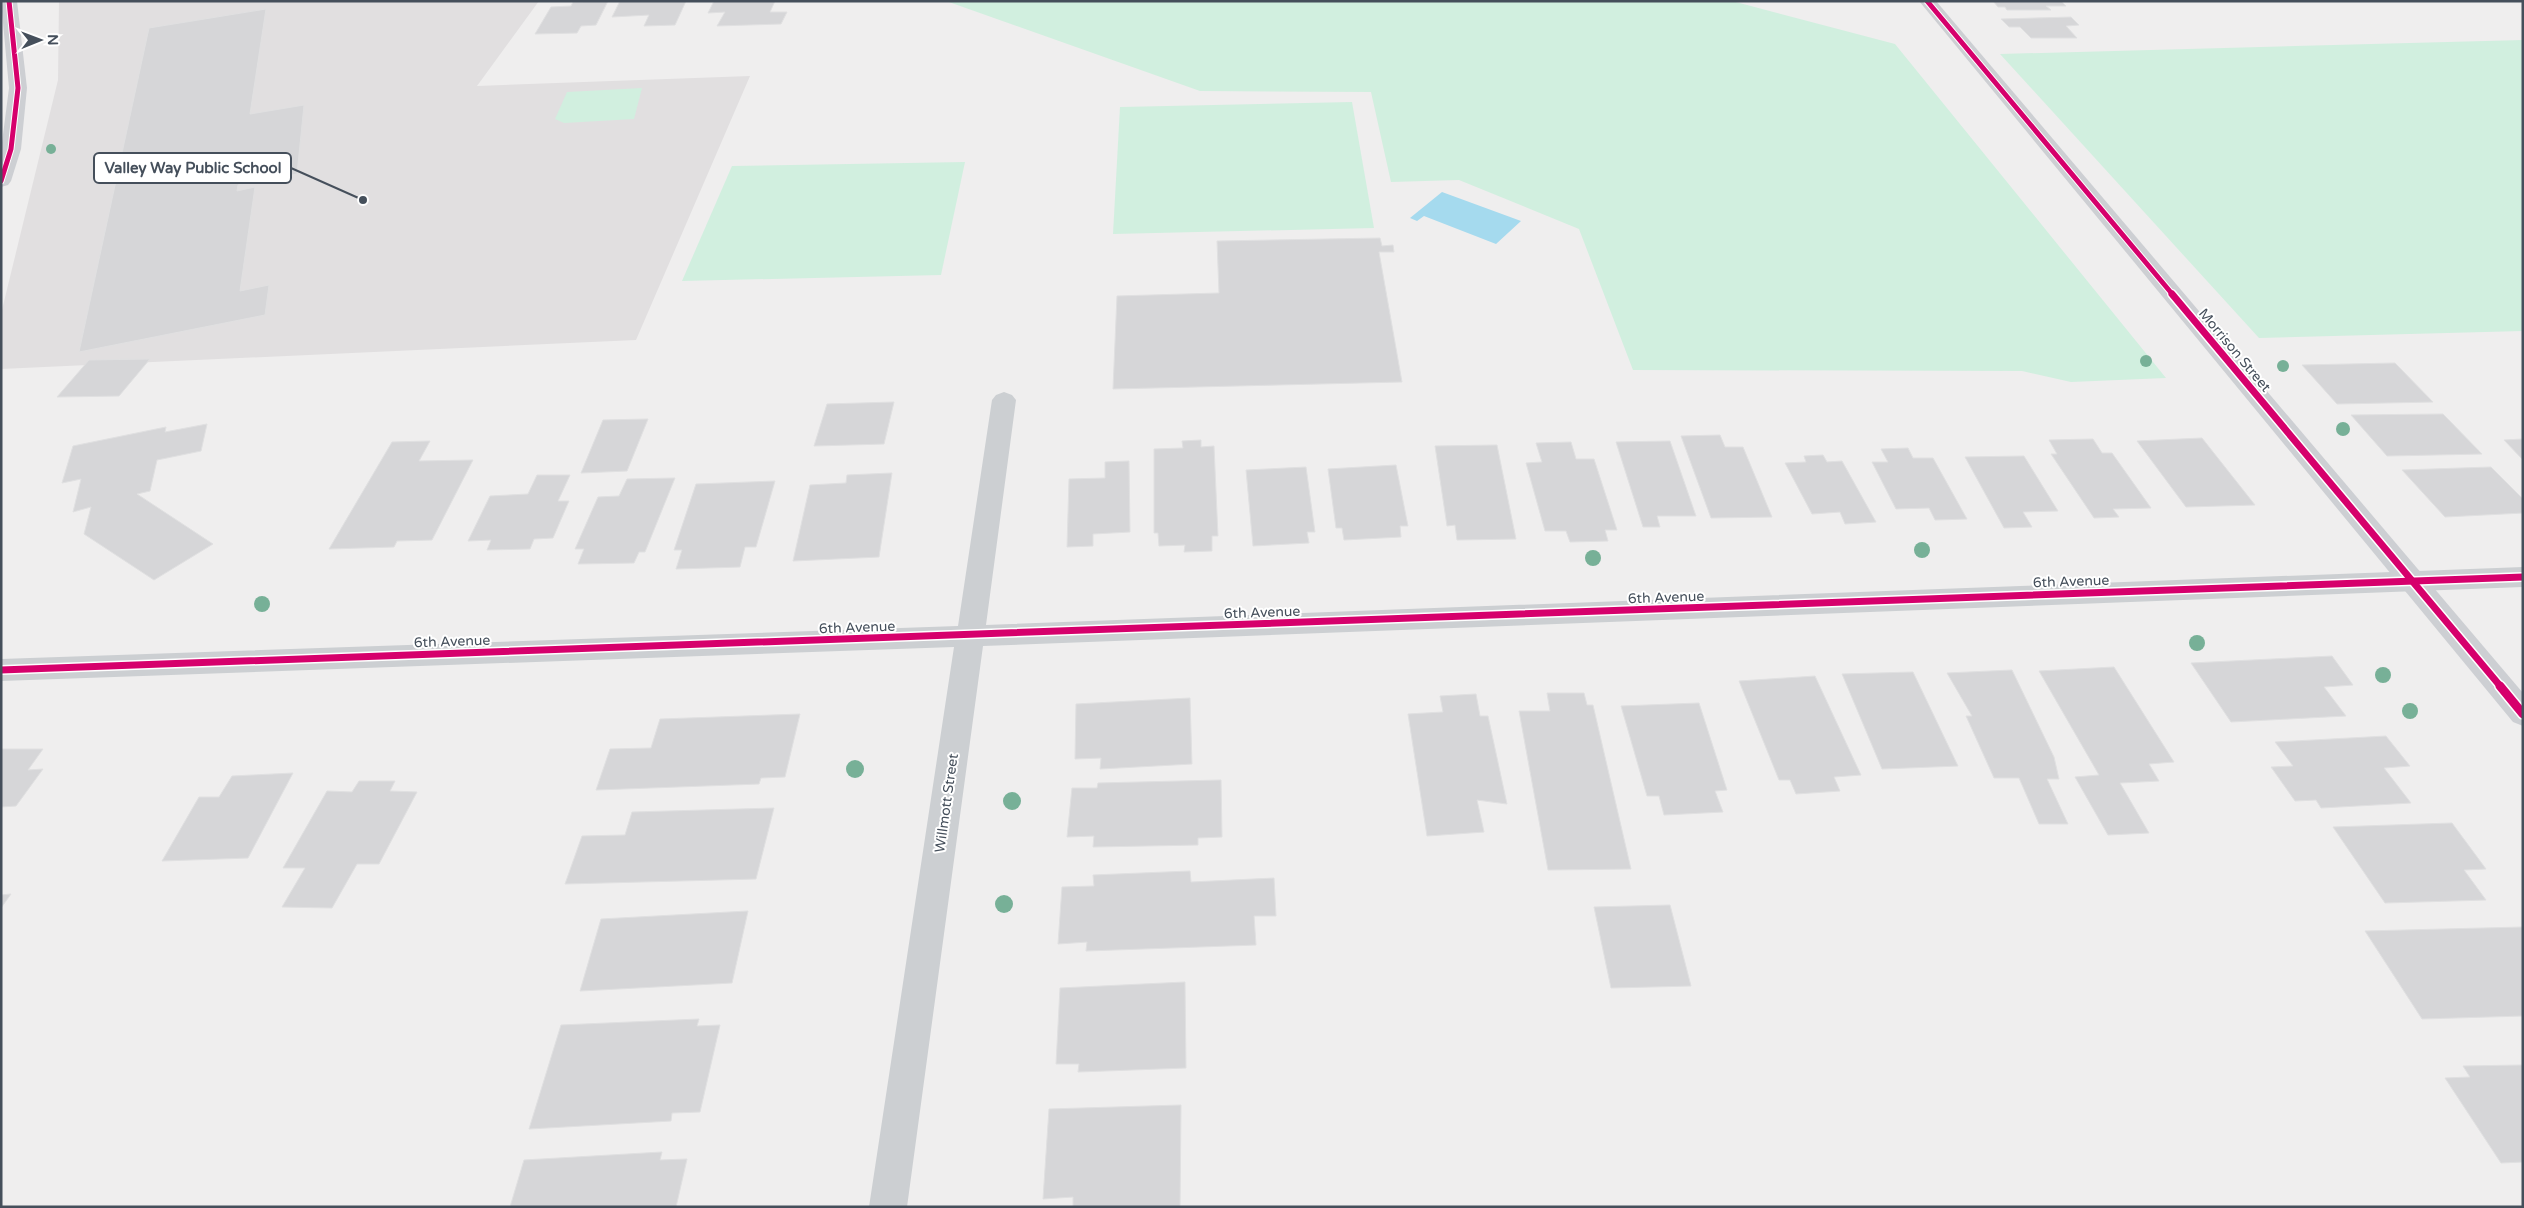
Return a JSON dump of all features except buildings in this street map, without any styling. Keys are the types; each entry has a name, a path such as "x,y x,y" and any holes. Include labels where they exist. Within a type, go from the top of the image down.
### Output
{"street":[{"path":"1,181 11,149 18,88 9,1"},
{"name":"Morrison Street","path":"1927,1 2523,714"},
{"name":"Willmott Street","path":"888,1207 1004,400"},
{"name":"6th Avenue","path":"1,670 970,636 2523,577"}],"shaded area":[{"path":"59,1 539,1 477,86 750,76 636,340 1,369 1,314 58,80"}],"green space":[{"path":"946,1 1732,1 1895,44 2166,378 2071,382 2022,371 1633,370 1579,229 1459,180 1391,182 1371,92 1200,91"},
{"path":"2523,40 2523,331 2259,338 2000,54"},
{"path":"642,88 634,119 564,123 555,119 567,92"},
{"path":"1352,102 1374,228 1113,234 1120,107"},
{"path":"965,162 941,275 682,281 732,166"}],"water":[{"path":"1442,192 1521,221 1496,244 1424,216 1417,221 1410,218"}],"cycle path":[{"path":"1,181 11,149 18,88 9,1"},
{"path":"1927,1 2523,714"},
{"path":"1,670 969,636 2523,577"}],"place":[{"name":"Valley Way Public School","path":"363,200"}]}
